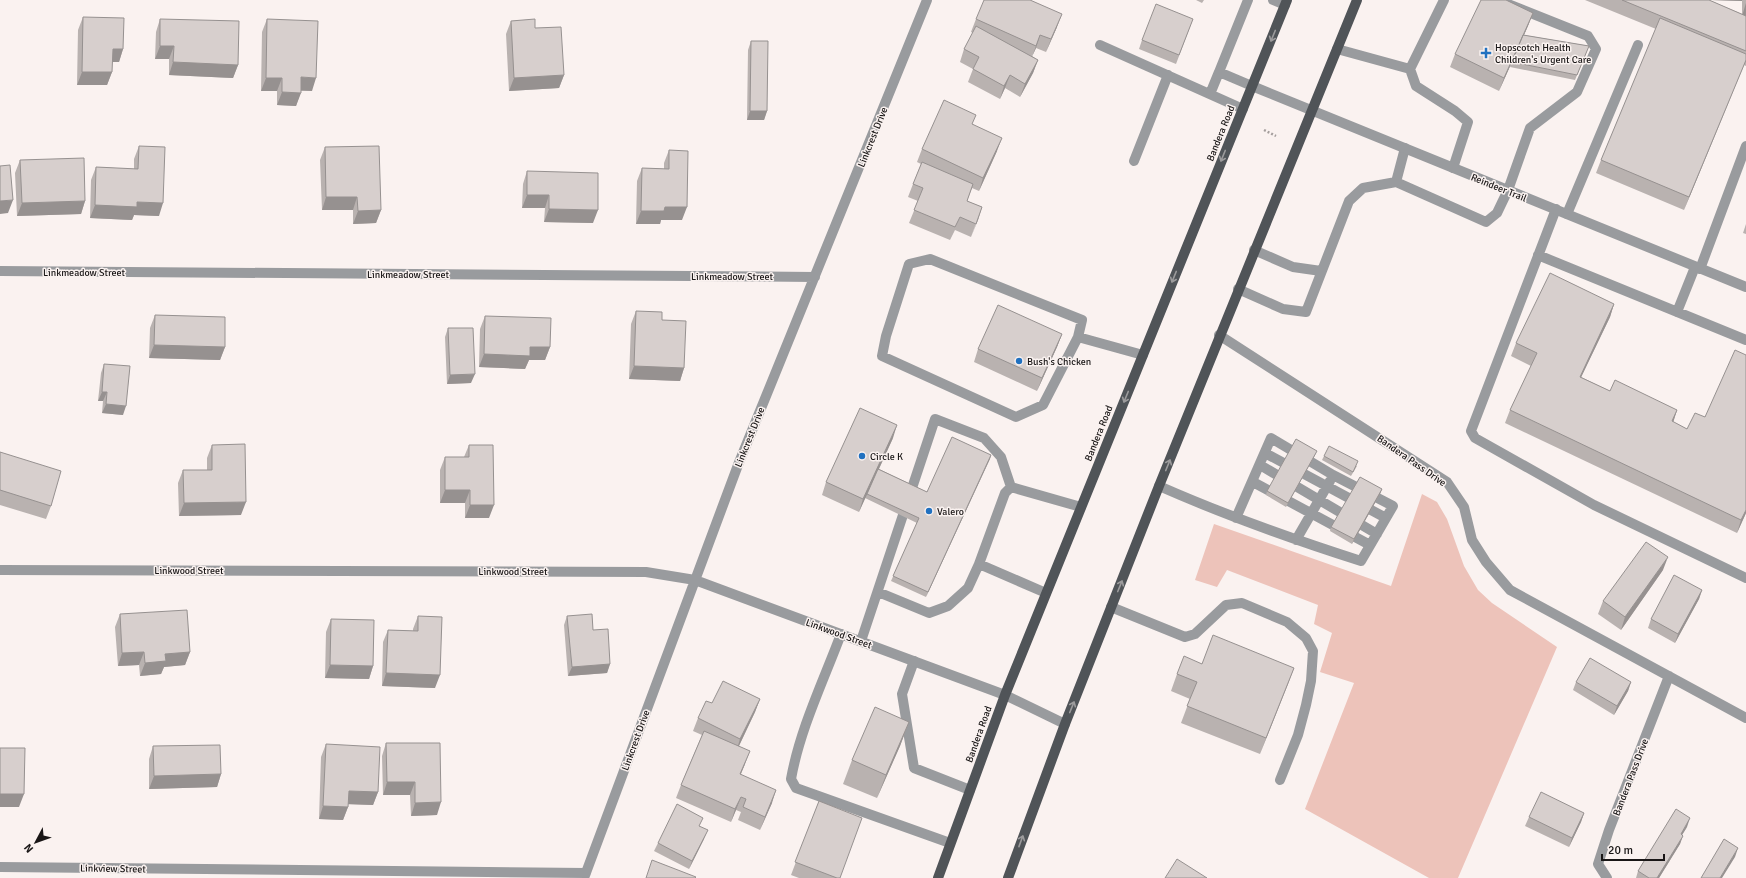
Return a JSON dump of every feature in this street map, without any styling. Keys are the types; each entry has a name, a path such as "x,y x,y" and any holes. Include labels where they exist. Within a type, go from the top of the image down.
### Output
{"main road":[{"path":"1008,878 1065,724 1219,335 1357,0"},
{"name":"Bandera Road","path":"938,878 1005,694 1286,3"}],"street":[{"name":"Linkcrest Drive","path":"585,875 740,458 815,277 926,0"},
{"path":"1210,94 1248,0"},
{"path":"1273,0 1286,3"},
{"path":"1444,0 1410,69 1416,86 1455,111 1468,122 1453,168"},
{"path":"1238,289 1283,309 1306,312 1349,201 1363,188 1396,182 1486,222 1497,213 1508,190 1530,128 1577,92 1596,49 1588,36 1498,0"},
{"path":"1100,45 1243,109"},
{"path":"1567,214 1638,45"},
{"path":"1337,49 1410,69"},
{"name":"Reindeer Trail","path":"1219,72 1746,287"},
{"path":"1134,161 1168,75"},
{"path":"1677,312 1698,268 1746,146"},
{"path":"1396,182 1405,148"},
{"path":"1556,210 1471,431 1475,438 1594,505 1746,578"},
{"path":"1254,250 1293,267 1322,271"},
{"path":"1538,255 1746,340"},
{"path":"930,259 1082,320 1078,337 1043,406 1016,417 882,356 886,336 909,264 930,259"},
{"name":"Linkmeadow Street","path":"0,271 815,277"},
{"name":"Bandera Pass Drive","path":"1219,335 1447,482 1464,507 1472,540 1486,562 1510,590 1746,718"},
{"path":"1078,337 1143,355"},
{"path":"861,641 935,419 984,438 1001,457 1011,487"},
{"path":"1159,486 1236,518 1296,540 1361,561 1393,506 1333,475 1271,438 1236,518"},
{"path":"1265,453 1386,518"},
{"path":"1260,465 1377,534"},
{"path":"1296,540 1333,475"},
{"path":"1253,482 1370,545"},
{"path":"1011,487 1081,507"},
{"path":"878,592 929,613 948,606 968,588 979,564 1005,493 1011,487"},
{"path":"979,564 1046,593"},
{"name":"Linkwood Street","path":"0,570 646,572 695,580 1005,694 1065,724"},
{"path":"1111,607 1185,637 1195,634 1226,605 1242,603 1287,622 1306,638 1313,652 1311,681 1298,735 1280,780"},
{"path":"841,634 803,734 791,780 796,788 950,843"},
{"path":"914,661 902,694 914,768 970,790"},
{"name":"Bandera Pass Drive","path":"1607,878 1598,864 1609,830 1669,676"},
{"name":"Linkview Street","path":"0,867 585,875"}],"path":[{"path":"1264,130 1276,136"}],"shaded area":[{"path":"1422,494 1437,502 1447,519 1464,566 1478,590 1492,603 1557,647 1458,878 1429,878 1305,809 1354,683 1320,672 1332,633 1314,624 1318,605 1227,570 1217,587 1195,580 1214,524 1391,586"}],"building":[{"path":"984,0 1030,0 1062,14 1051,39 1040,35 1036,46 976,19"},
{"name":"Hopscotch Health Children's Urgent Care","path":"1481,0 1506,0 1533,13 1504,78 1455,54"},
{"path":"1622,0 1709,0 1746,16 1746,51"},
{"path":"1156,4 1193,19 1179,55 1142,40"},
{"path":"83,17 124,18 123,49 113,49 112,72 82,72"},
{"path":"1660,18 1746,54 1746,60 1689,197 1601,160"},
{"path":"160,19 239,21 238,65 173,62 174,46 160,46"},
{"path":"267,19 318,21 316,78 301,77 301,93 282,92 282,78 266,78"},
{"path":"535,19 535,28 561,27 564,75 514,78 511,21"},
{"path":"976,26 1038,60 1025,84 1010,75 1004,86 973,69 979,57 964,49"},
{"path":"1523,35 1589,46 1577,75 1512,62"},
{"path":"751,41 768,41 767,111 750,111"},
{"path":"944,100 976,115 972,124 1002,138 983,178 922,149"},
{"path":"139,146 165,147 163,203 137,202 137,207 95,205 96,167 138,169"},
{"path":"379,146 381,210 358,211 357,197 326,197 325,147"},
{"path":"669,150 688,151 687,207 665,207 664,211 641,211 642,168 669,169"},
{"path":"84,158 85,201 22,203 20,160"},
{"path":"922,162 973,184 967,201 982,207 976,224 960,217 955,227 914,210 923,188 913,184"},
{"path":"10,165 13,200 0,201 0,166"},
{"path":"527,171 598,173 598,210 549,209 549,195 527,195"},
{"path":"1550,273 1614,304 1580,377 1610,391 1615,380 1677,410 1672,421 1687,429 1695,413 1705,417 1735,350 1746,355 1746,510 1741,520 1510,410 1537,353 1516,343"},
{"path":"998,305 1062,334 1042,378 978,349"},
{"path":"636,311 662,312 662,320 686,321 684,368 634,366"},
{"path":"155,315 225,317 225,347 154,345"},
{"path":"485,316 551,318 550,347 530,347 530,356 484,354"},
{"path":"448,328 473,328 475,374 450,375"},
{"path":"104,364 130,366 126,406 106,404 107,392 102,392"},
{"name":"Circle K","path":"860,408 897,425 863,499 826,482"},
{"name":"Valero","path":"952,437 991,455 928,592 893,576 919,518 867,494 878,469 927,492"},
{"path":"1296,439 1317,451 1288,503 1267,491"},
{"path":"245,444 246,502 184,503 183,470 212,470 212,445"},
{"path":"469,445 493,445 494,505 470,505 470,490 445,490 445,457 469,457"},
{"path":"1329,446 1358,461 1353,472 1324,456"},
{"path":"0,452 61,471 51,506 0,490"},
{"path":"1360,477 1382,489 1354,539 1331,527"},
{"path":"1646,542 1668,557 1625,617 1603,601"},
{"path":"1674,575 1702,590 1678,634 1651,619"},
{"path":"187,610 190,652 165,654 166,661 145,663 144,652 122,653 120,614"},
{"path":"592,614 593,630 608,629 610,664 572,667 567,616"},
{"path":"418,616 442,617 440,675 386,673 388,630 418,631"},
{"path":"331,619 374,620 373,666 330,665"},
{"path":"1213,635 1294,668 1266,738 1187,706 1197,682 1177,674 1184,656 1202,664"},
{"path":"1590,658 1631,682 1617,706 1576,682"},
{"path":"723,681 760,699 740,739 698,718 706,701 712,703"},
{"path":"875,707 909,722 886,775 852,760"},
{"path":"704,731 750,751 740,774 776,790 765,817 743,807 746,799 741,797 735,809 681,785"},
{"path":"386,743 440,743 441,802 415,803 415,782 387,782"},
{"path":"326,744 380,747 378,792 349,791 348,807 323,806"},
{"path":"220,745 221,774 154,776 153,746"},
{"path":"0,748 25,748 24,794 0,794"},
{"path":"1541,792 1584,813 1572,838 1529,817"},
{"path":"819,801 862,818 840,878 795,862"},
{"path":"677,804 703,818 699,826 708,830 692,861 658,843"},
{"path":"1676,809 1690,818 1681,834 1683,836 1657,878 1649,878 1638,871"},
{"path":"1724,839 1738,848 1720,878 1701,878"},
{"path":"1177,859 1207,878 1165,878"},
{"path":"652,860 696,877 646,878"}],"place":[{"name":"Hopscotch Health Children's Urgent Care","path":"1486,53"},
{"name":"Bush's Chicken","path":"1019,361"},
{"name":"Circle K","path":"862,456"},
{"name":"Valero","path":"929,511"}]}
